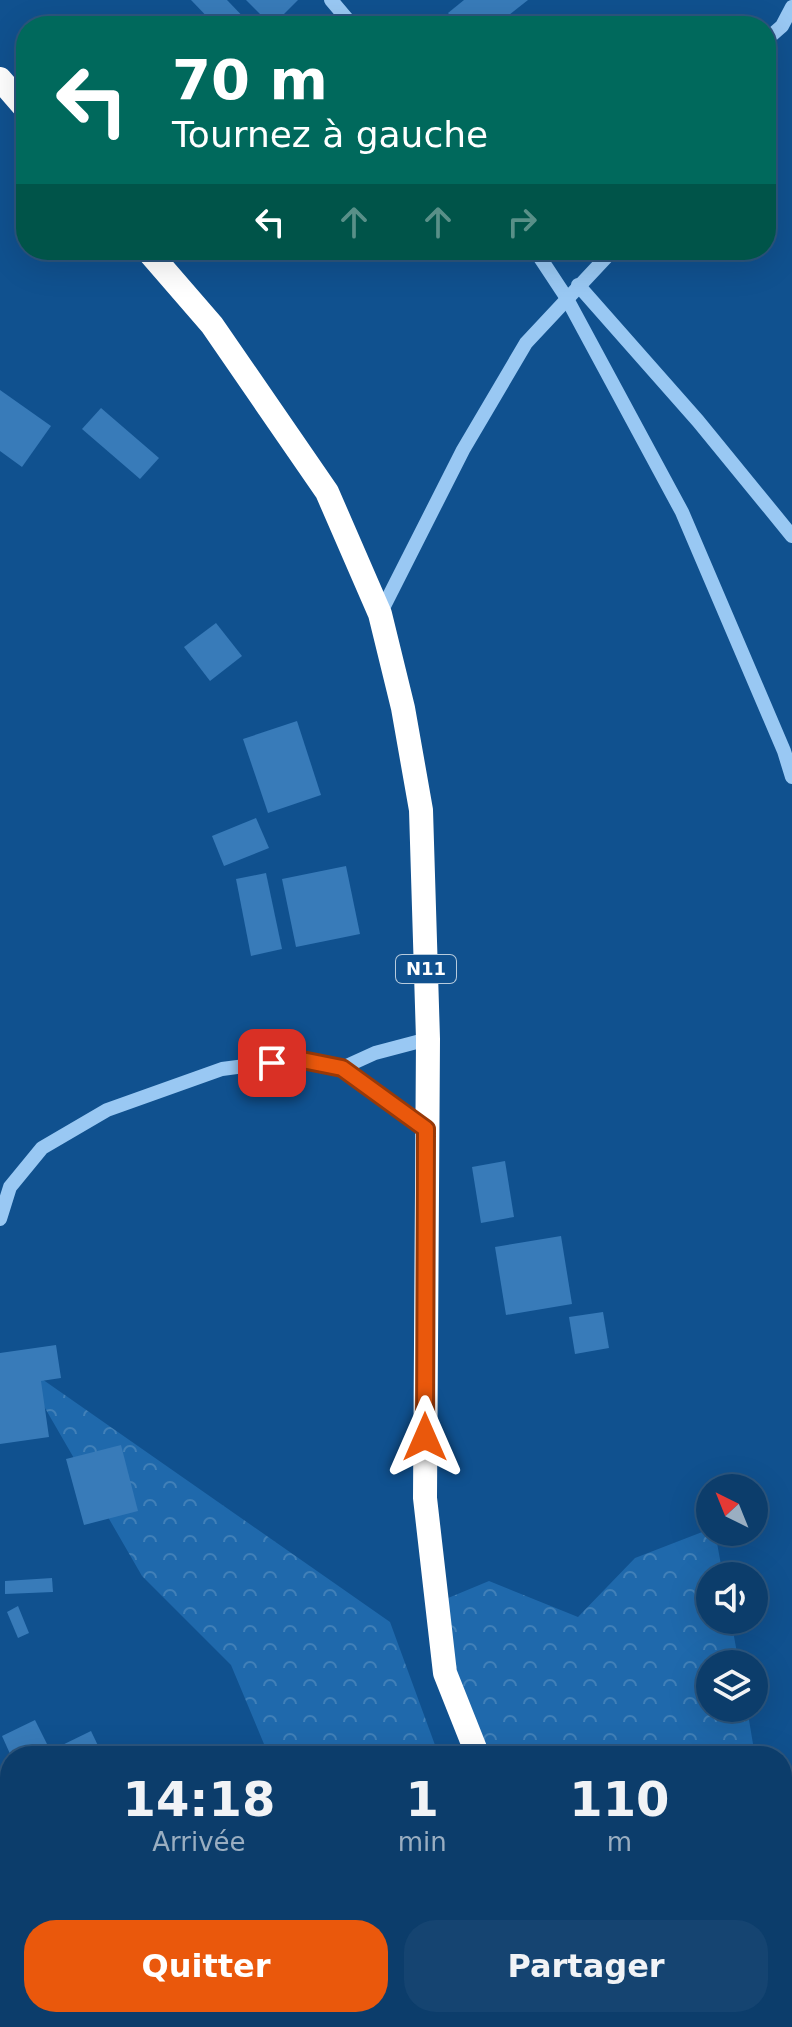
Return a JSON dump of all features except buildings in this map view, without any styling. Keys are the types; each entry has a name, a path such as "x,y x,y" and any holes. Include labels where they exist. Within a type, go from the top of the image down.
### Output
{"highway":[{"path":"0,79 16,97"},
{"name":"N11","path":"156,260 212,325 327,492 380,614 403,708 421,810 428,1039 425,1498 445,1673 474,1746"}],"street":[{"path":"331,0 345,16"},
{"path":"776,31 792,7"},
{"path":"542,260 566,297 682,512 784,751 792,777"},
{"path":"380,614 470,437 526,343 603,260"},
{"path":"578,285 698,421 792,536"},
{"path":"342,1068 375,1053 428,1039"},
{"path":"0,1219 5,1188 42,1148 107,1110 222,1069 297,1059 342,1068 426,1129"}],"green space":[{"path":"19,1363 390,1622 435,1746 265,1746 231,1665 142,1576"},
{"path":"696,1534 696,1546 718,1546 720,1562 696,1562 696,1634 734,1634 736,1650 696,1650 696,1722 749,1722 753,1746 469,1746 436,1603 489,1581 578,1617 635,1558"}],"route":[{"path":"272,1063 297,1059 342,1068 426,1129 425,1437"}]}
